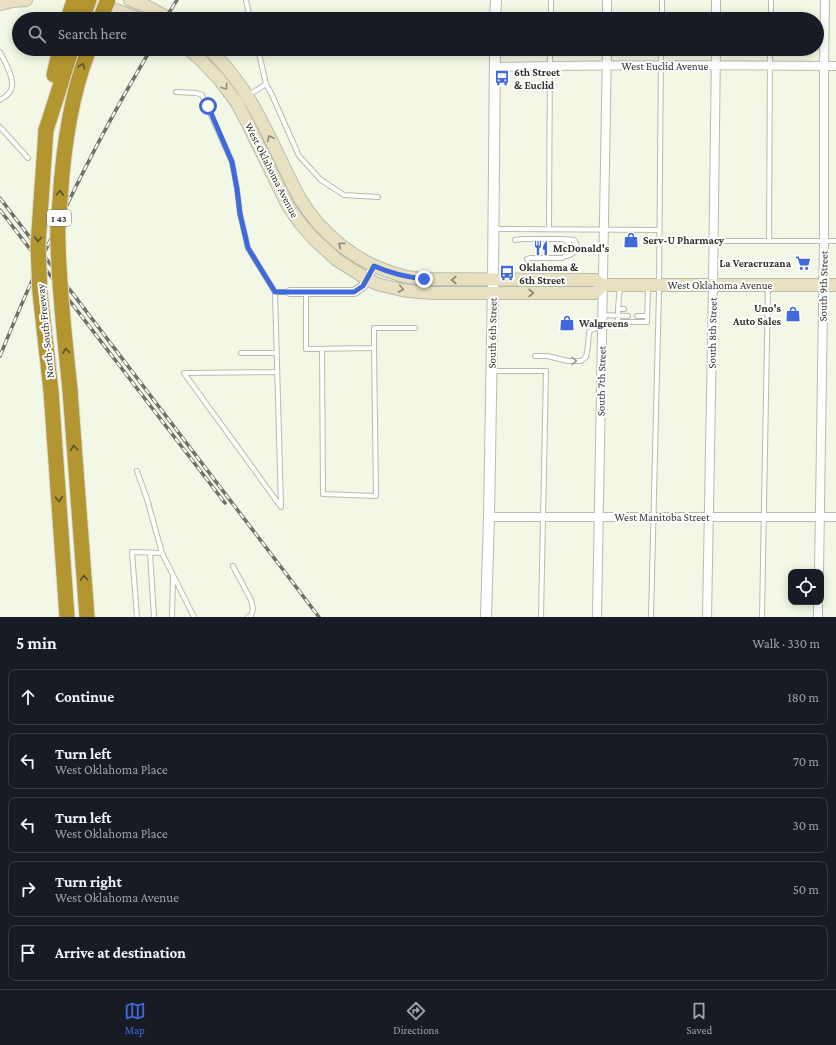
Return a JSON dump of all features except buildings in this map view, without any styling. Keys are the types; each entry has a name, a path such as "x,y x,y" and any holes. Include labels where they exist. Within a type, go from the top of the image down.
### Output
{"highway":[{"path":"70,12 74,0"},
{"path":"85,12 89,0"},
{"path":"103,12 108,0"},
{"path":"46,130 59,56"},
{"name":"North-South Freeway","path":"67,617 51,391 40,293 38,245 46,130 70,56"},
{"name":"North-South Freeway","path":"86,56 82,67 66,133 57,239 87,617"}],"main road":[{"path":"0,4 26,0"},
{"path":"68,0 121,12"},
{"path":"130,0 157,12"},
{"name":"West Oklahoma Avenue","path":"197,56 219,79 237,103 288,206 300,222 314,239 337,260 367,279 377,284 418,292 595,293 603,285"},
{"name":"West Oklahoma Avenue","path":"216,56 230,70 248,96 305,208 322,228 340,245 374,266 386,271 402,276 424,279 595,280 603,285 836,285"}],"street":[{"path":"495,12 496,0"},
{"path":"607,0 607,12"},
{"path":"716,0 716,12"},
{"name":"South 9th Street","path":"819,569 826,0"},
{"name":"South 6th Street","path":"486,617 493,280 495,56"},
{"name":"South 7th Street","path":"597,617 607,56"},
{"name":"South 8th Street","path":"707,617 714,285 716,56"},
{"name":"West Euclid Avenue","path":"494,67 661,65 836,66"},
{"path":"290,292 354,292 363,286 374,266"},
{"name":"West Manitoba Street","path":"488,517 836,517"},
{"path":"818,605 818,617"}],"lane":[{"path":"246,0 249,12"},
{"path":"551,0 551,12"},
{"path":"662,0 662,12"},
{"path":"770,12 771,0"},
{"path":"0,52 12,77 12,86 9,94 0,100"},
{"path":"260,56 266,84 299,156 321,180 344,196 378,197"},
{"path":"549,229 550,56"},
{"path":"652,617 653,285 659,230 661,56"},
{"path":"769,241 770,56"},
{"path":"237,103 266,84"},
{"path":"176,92 196,93 202,95 208,106 232,162 240,214 248,248 275,292 281,507 184,373 277,372"},
{"path":"0,127 28,158"},
{"path":"493,229 659,230"},
{"path":"516,240 563,238 567,240 571,247 570,252 562,258 527,259"},
{"path":"714,242 836,241"},
{"path":"620,285 618,322 647,322 647,308 653,285"},
{"path":"762,617 768,285"},
{"path":"275,292 290,292"},
{"path":"306,293 306,349 374,348"},
{"path":"641,309 647,308"},
{"path":"618,309 624,309"},
{"path":"602,315 628,316"},
{"path":"637,316 647,316"},
{"path":"322,349 323,494 376,496 374,328 415,328"},
{"path":"535,356 547,356 568,361 581,361 586,357 589,332 595,328 602,328"},
{"path":"240,353 276,353"},
{"path":"491,370 546,371 541,617"},
{"path":"137,471 147,499 162,553 194,617"},
{"path":"137,617 132,552 162,553"},
{"path":"150,553 154,617"},
{"path":"233,566 251,600 253,609 251,616 248,617"},
{"path":"172,617 173,575"}],"railway":[{"path":"169,12 177,0"},
{"path":"0,356 51,238 109,123 147,56"},
{"path":"0,198 319,617"},
{"path":"0,210 225,503"}],"place":[{"name":"6th Street & Euclid","path":"502,78"},
{"name":"Serv-U Pharmacy","path":"631,240"},
{"name":"McDonald's","path":"541,248"},
{"name":"La Veracruzana","path":"803,263"},
{"name":"Oklahoma & 6th Street","path":"507,273"},
{"name":"Uno's Auto Sales","path":"793,314"},
{"name":"Walgreens","path":"567,323"}],"route":[{"path":"208,106 232,162 240,214 248,248 275,292 354,292 363,286 374,266 402,276 424,279"}]}
